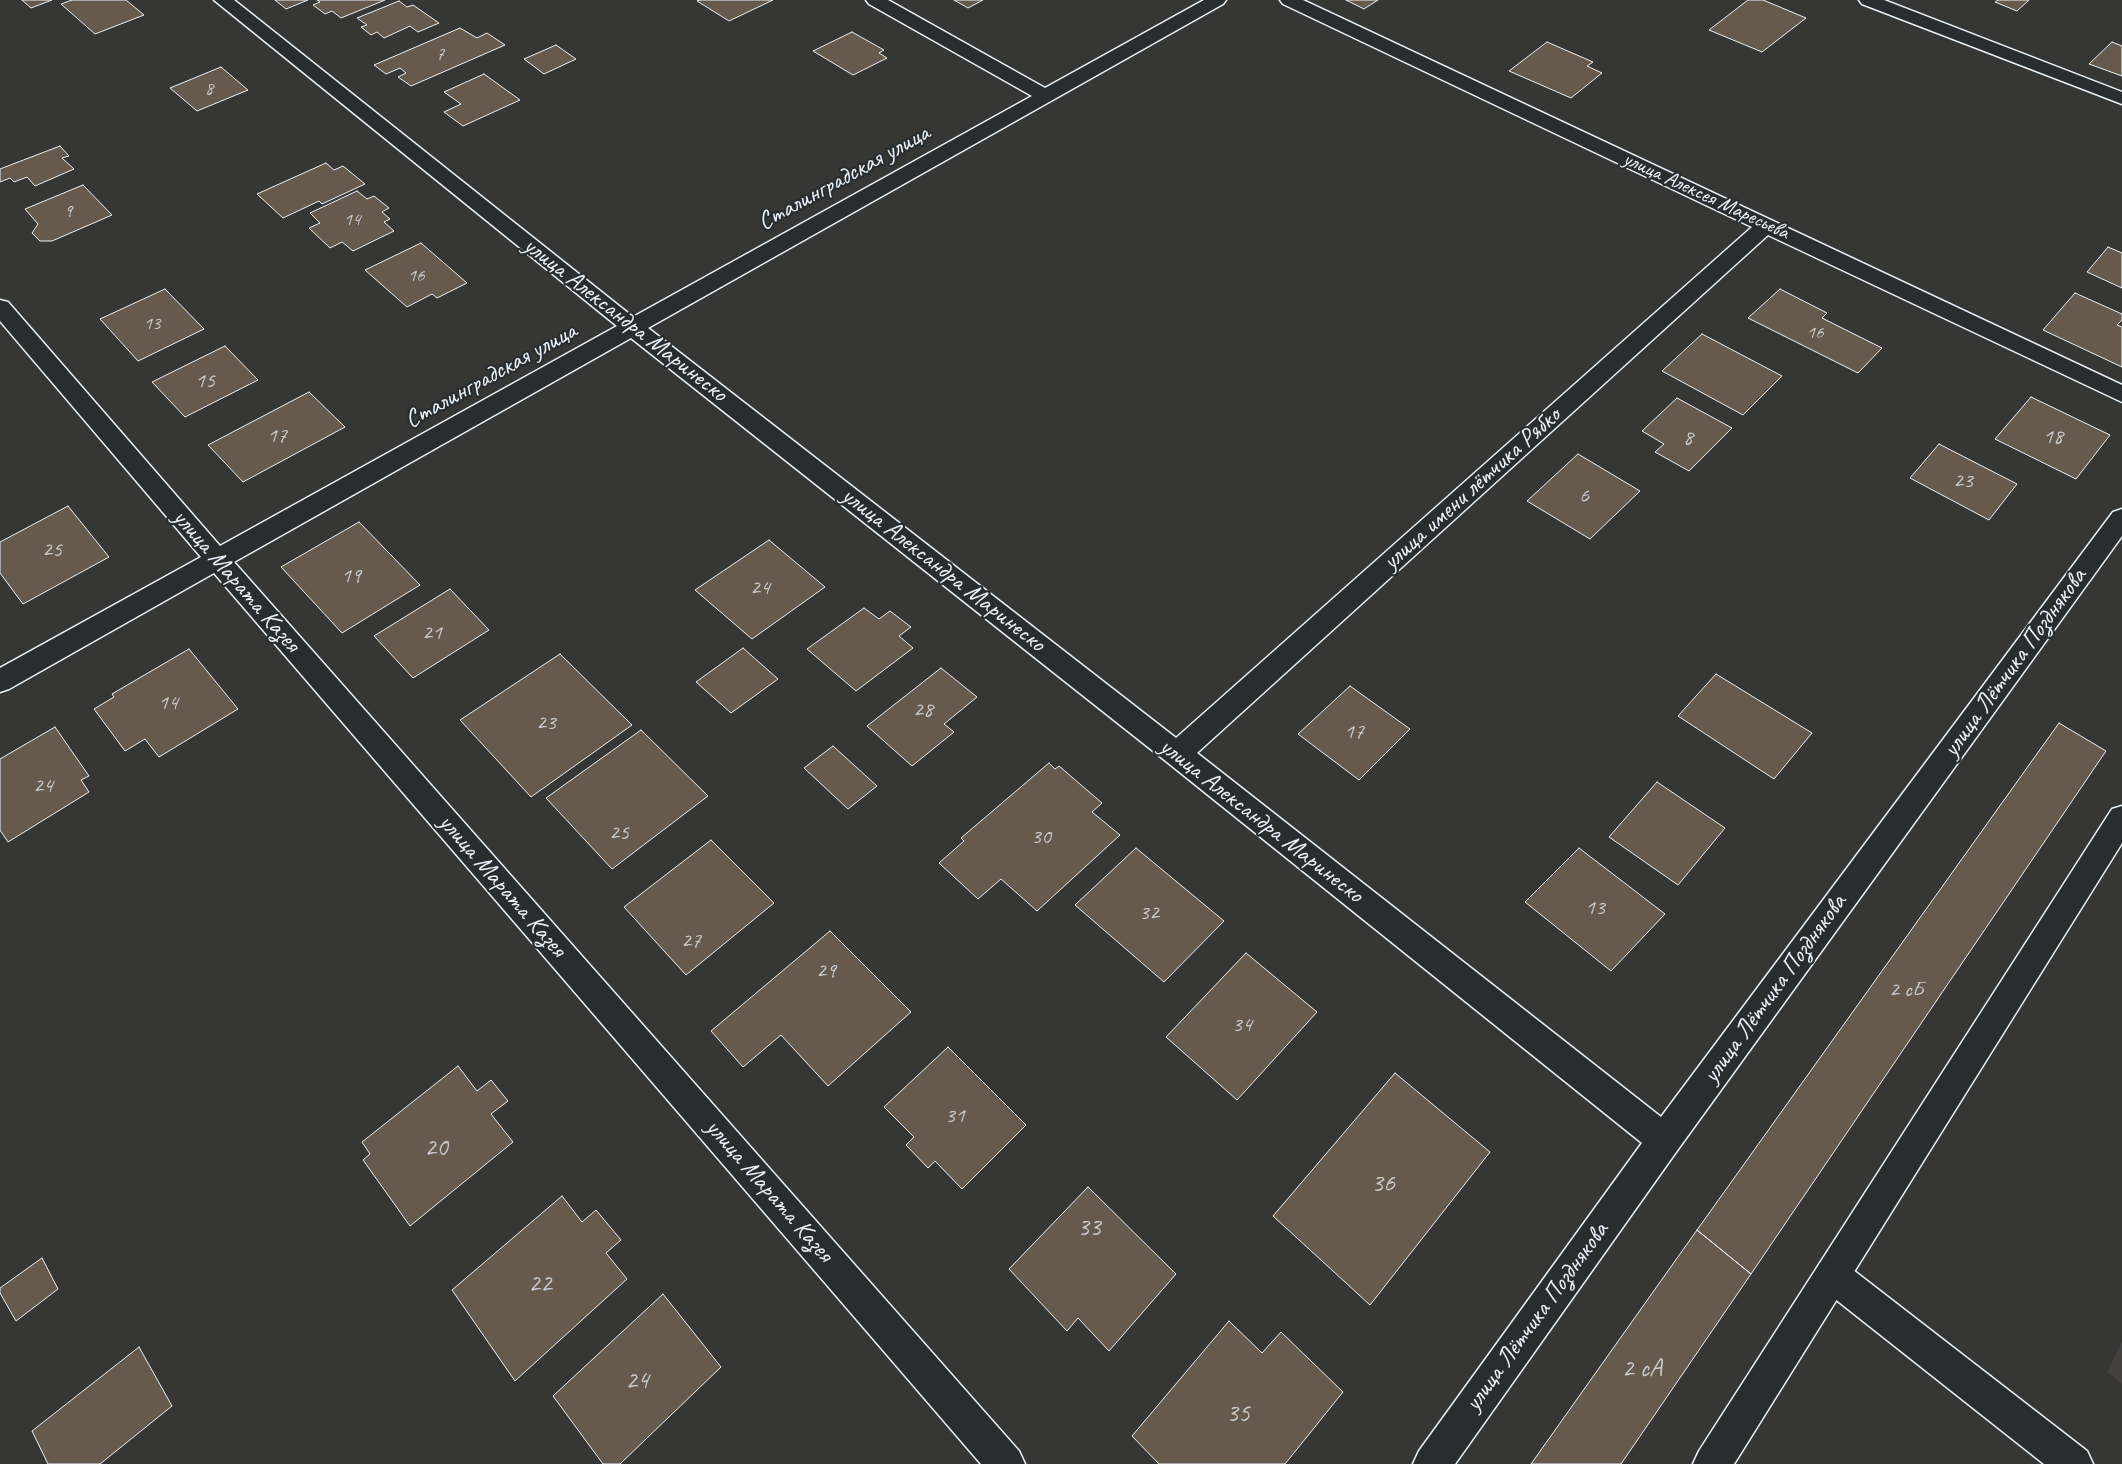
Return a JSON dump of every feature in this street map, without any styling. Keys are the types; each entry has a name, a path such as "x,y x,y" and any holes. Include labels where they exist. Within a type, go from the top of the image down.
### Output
{"street":[{"name":"улица Александра Маринеско","path":"223,0 634,328 1178,754 1664,1140"},
{"path":"875,0 1046,96"},
{"name":"Сталинградская улица","path":"0,681 634,328 1217,0"},
{"name":"улица Алексея Маресьева","path":"1289,0 2122,394"},
{"path":"1868,0 2122,98"},
{"name":"улица имени лётчика Рябко","path":"1178,754 1767,225"},
{"name":"улица Марата Казея","path":"0,307 217,559 1006,1464"},
{"name":"улица Лётчика Позднякова","path":"1432,1464 1664,1140 2122,518"},
{"path":"1712,1464 2122,818"},
{"path":"1832,1276 2074,1464"}],"shaded area":[{"path":"2122,1342 2122,1384 2107,1372"}],"building":[{"path":"22,0 52,0 31,8"},
{"path":"72,0 126,0 144,15 95,34 61,4"},
{"path":"275,0 308,0 286,9"},
{"path":"317,0 385,0 341,18 332,11 325,14 313,5 320,2"},
{"path":"773,0 729,21 697,1"},
{"path":"954,0 983,0 968,8"},
{"path":"1346,0 1378,0 1364,9"},
{"path":"1748,0 1763,0 1806,18 1762,52 1709,30"},
{"path":"1998,0 2029,0 2017,11 1995,2"},
{"path":"399,1 407,7 413,5 439,23 418,32 410,26 384,38 377,32 371,35 361,27 367,25 357,18"},
{"path":"460,28 477,38 487,33 505,45 411,86 398,77 406,73 400,68 386,74 374,65"},
{"path":"852,32 884,50 879,53 887,58 853,75 813,51"},
{"path":"1547,42 1593,62 1587,66 1602,73 1571,98 1509,71"},
{"path":"2112,42 2122,46 2122,76 2089,64"},
{"path":"556,45 576,59 544,74 524,59"},
{"path":"221,67 248,90 197,111 170,88"},
{"path":"484,74 520,100 463,126 444,112 461,104 444,92"},
{"path":"60,146 69,156 62,158 74,169 35,186 27,177 14,182 10,178 0,182 0,169"},
{"path":"326,163 334,170 343,166 365,184 322,204 319,201 283,218 257,194"},
{"path":"83,185 112,215 52,241 40,241 32,233 38,224 25,209"},
{"path":"357,191 367,199 374,196 389,208 382,212 390,219 384,222 394,231 353,251 342,242 330,248 309,228 320,223 310,213"},
{"path":"421,243 467,283 437,298 432,294 407,307 365,270"},
{"path":"2108,247 2122,253 2122,288 2087,272"},
{"path":"165,289 204,329 138,361 100,319"},
{"path":"1780,289 1827,313 1822,318 1882,348 1858,373 1748,318"},
{"path":"2075,293 2122,314 2122,320 2117,325 2122,327 2122,367 2043,330"},
{"path":"1702,334 1782,376 1743,415 1662,371"},
{"path":"225,346 258,380 185,417 152,382"},
{"path":"309,392 345,427 243,482 208,445"},
{"path":"2031,397 2110,435 2076,479 1995,439"},
{"path":"1677,398 1732,428 1689,471 1655,452 1664,444 1642,431"},
{"path":"1939,444 2017,484 1989,520 1910,478"},
{"path":"1578,454 1640,491 1590,539 1527,501"},
{"path":"68,506 109,557 23,604 0,573 0,542"},
{"path":"359,522 420,585 342,633 281,567"},
{"path":"769,540 825,587 752,639 695,590"},
{"path":"450,589 489,630 413,678 374,636"},
{"path":"864,608 879,619 890,611 911,627 899,636 913,648 856,691 807,649"},
{"path":"743,648 778,679 731,713 696,682"},
{"path":"189,649 238,709 159,757 145,739 125,751 94,709 114,697 112,694"},
{"path":"560,654 632,725 531,797 460,720"},
{"path":"941,668 977,697 944,724 954,732 912,766 867,726"},
{"path":"1716,674 1812,733 1774,779 1678,716"},
{"path":"1350,686 1410,729 1359,780 1298,734"},
{"path":"2059,723 2106,751 1751,1274 1697,1230"},
{"path":"55,727 89,776 81,780 89,792 8,842 0,830 0,759"},
{"path":"641,730 708,796 612,869 546,798"},
{"path":"833,746 877,786 848,809 804,768"},
{"path":"1049,763 1055,769 1059,766 1102,803 1092,812 1120,835 1037,911 1001,879 978,899 939,863 964,841 961,838"},
{"path":"1657,782 1725,828 1678,885 1609,837"},
{"path":"711,840 774,903 686,975 624,907"},
{"path":"1136,848 1224,921 1164,982 1075,905"},
{"path":"1579,848 1665,914 1611,971 1525,902"},
{"path":"830,931 911,1012 828,1086 781,1035 743,1067 711,1031"},
{"path":"1246,953 1317,1012 1237,1100 1166,1037"},
{"path":"948,1047 1026,1125 962,1189 935,1161 928,1168 906,1145 914,1137 884,1107"},
{"path":"458,1066 477,1091 491,1080 508,1101 491,1114 513,1142 410,1226 363,1160 370,1154 362,1142"},
{"path":"1395,1073 1490,1152 1370,1305 1273,1216"},
{"path":"1088,1187 1176,1274 1109,1351 1078,1318 1067,1331 1009,1269"},
{"path":"562,1196 582,1222 596,1210 621,1240 606,1253 627,1279 515,1381 452,1290"},
{"path":"1697,1230 1751,1274 1621,1464 1531,1464"},
{"path":"42,1258 58,1289 16,1321 0,1293 0,1288"},
{"path":"663,1294 721,1367 620,1464 603,1464 553,1396"},
{"path":"1229,1321 1262,1353 1281,1332 1343,1392 1285,1464 1159,1464 1132,1436"},
{"path":"139,1347 172,1406 100,1464 48,1464 32,1431"}]}
